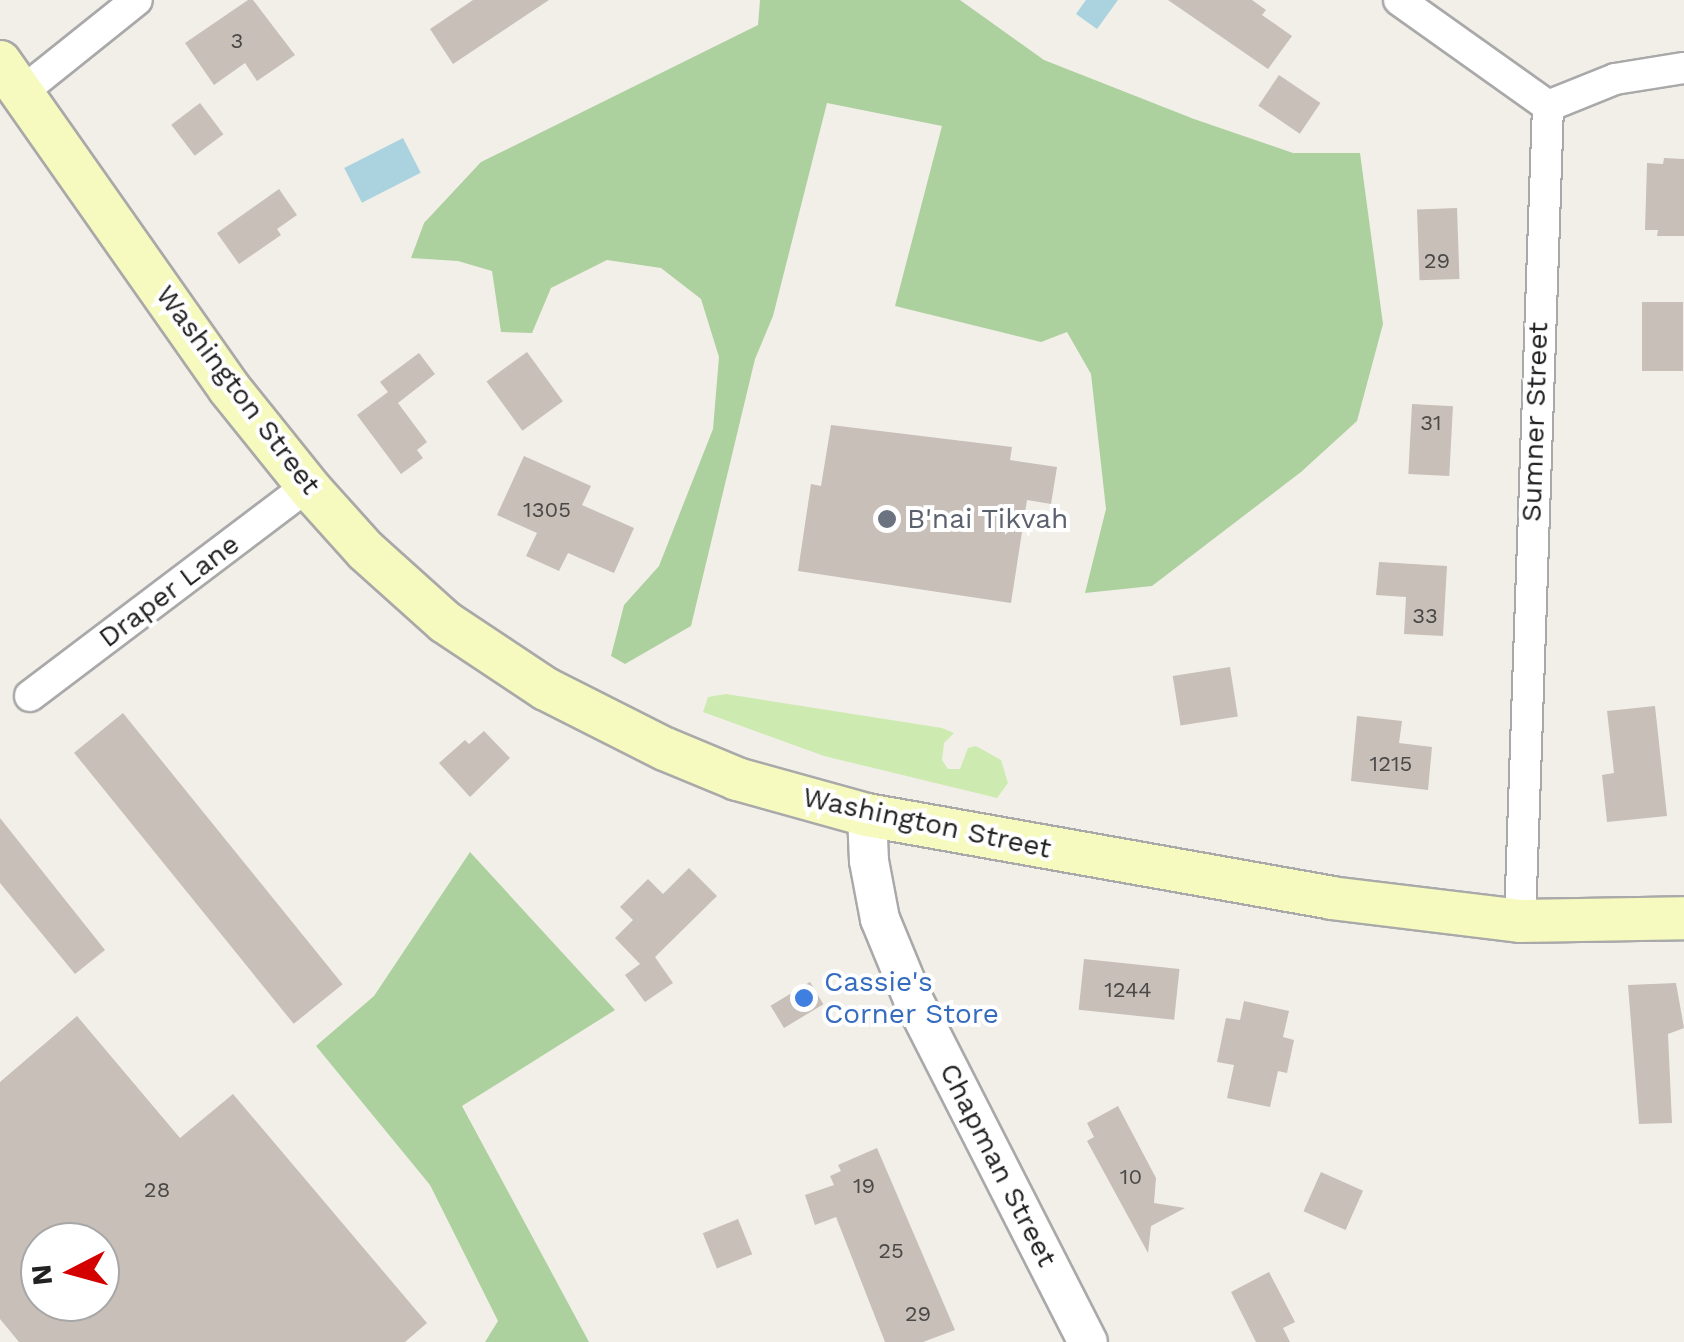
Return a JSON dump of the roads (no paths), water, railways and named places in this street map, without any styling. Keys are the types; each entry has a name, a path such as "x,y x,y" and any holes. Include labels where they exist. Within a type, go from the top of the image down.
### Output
{"main road":[{"name":"Washington Street","path":"11,77 230,388 366,552 445,622 546,689 665,749 737,779 867,815 1331,898 1520,921 1684,918"}],"street":[{"path":"11,77 137,0"},
{"path":"1399,0 1548,106 1615,79 1684,68"},
{"name":"Sumner Street","path":"1520,921 1548,106"},
{"name":"Draper Lane","path":"30,696 308,486"},
{"name":"Chapman Street","path":"867,815 869,861 880,918 913,999 1088,1342"}],"water":[{"path":"1086,0 1118,0 1097,29 1076,14"},
{"path":"403,138 421,173 362,203 344,168"}],"place":[{"name":"B'nai Tikvah","path":"887,519"},
{"name":"Cassie's Corner Store","path":"804,998"}]}
